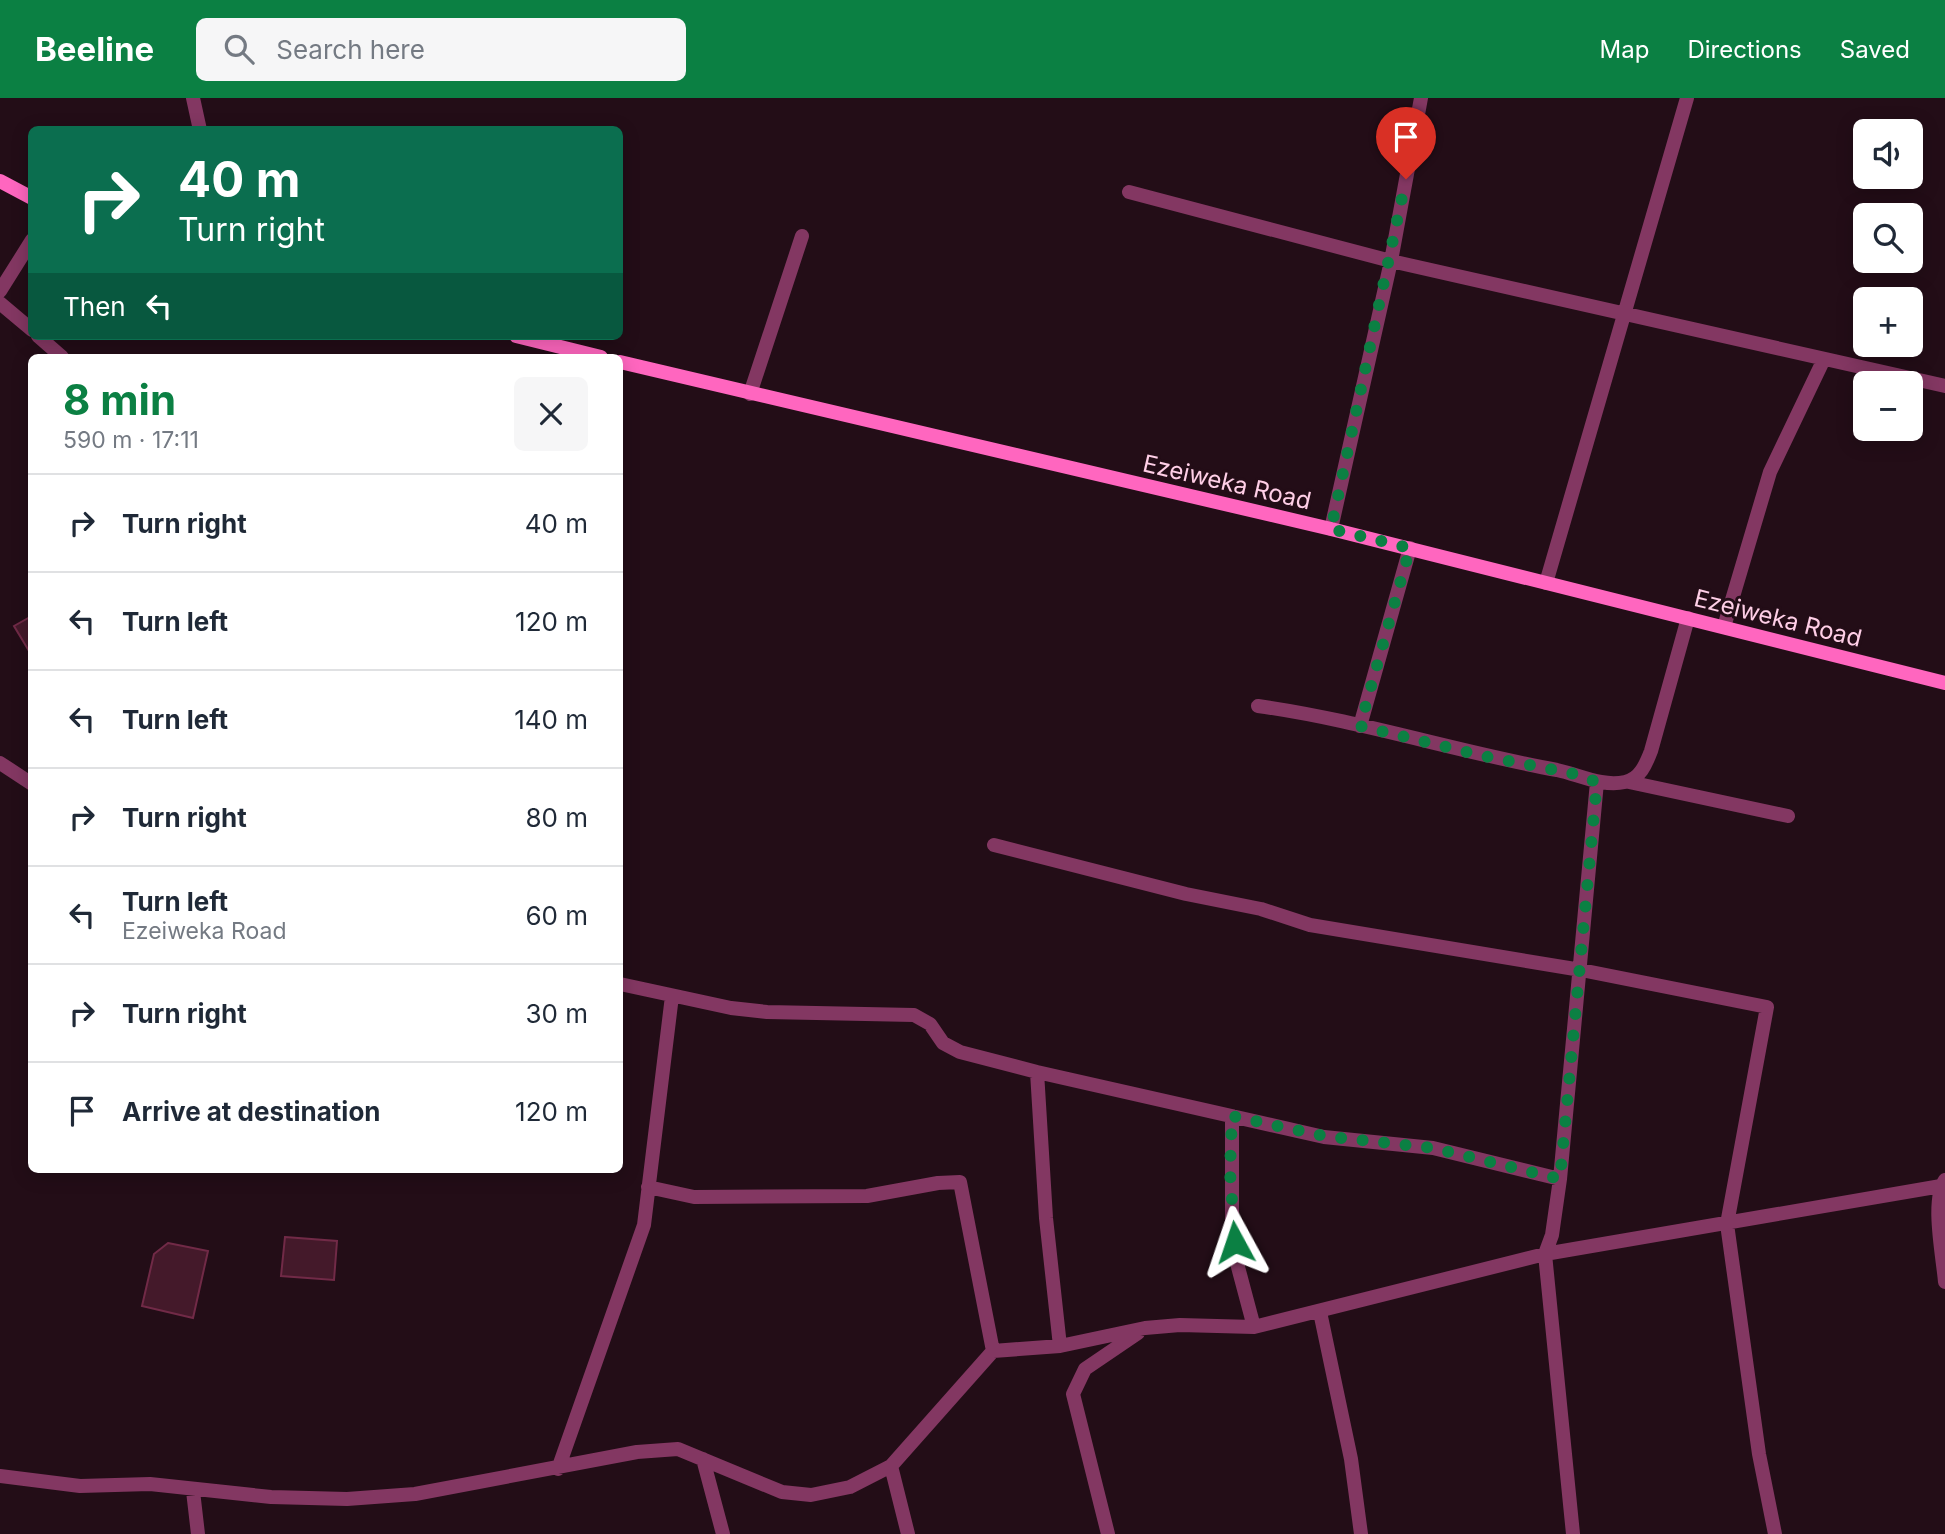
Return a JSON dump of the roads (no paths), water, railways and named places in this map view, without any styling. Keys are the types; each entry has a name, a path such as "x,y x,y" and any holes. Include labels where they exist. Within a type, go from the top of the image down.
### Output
{"main road":[{"path":"0,181 28,196"},
{"path":"532,340 589,354"},
{"name":"Ezeiweka Road","path":"623,363 1410,548 1945,683"}],"street":[{"path":"193,98 199,126"},
{"path":"1331,529 1391,261 1422,98"},
{"path":"1546,583 1687,98"},
{"path":"1129,192 1391,261 1624,316 1945,386"},
{"path":"750,394 802,236"},
{"path":"0,291 28,246"},
{"path":"0,303 28,327"},
{"path":"43,340 59,354"},
{"path":"1724,627 1770,472 1824,359"},
{"path":"1360,726 1410,548"},
{"path":"1629,782 1644,769 1651,751 1688,618"},
{"path":"1258,706 1309,713 1483,756 1571,773 1597,782 1629,782 1788,816"},
{"path":"0,763 28,781"},
{"path":"1573,1534 1545,1254 1552,1235 1560,1179 1597,782"},
{"path":"994,845 1186,894 1261,909 1310,925 1581,970 1767,1007 1727,1224 1759,1454 1775,1534"},
{"path":"623,985 767,1012 914,1015 930,1024 943,1043 951,1048 1037,1072 1324,1136 1433,1148 1560,1179"},
{"path":"558,1469 644,1224 672,996"},
{"path":"1037,1072 1046,1218 1060,1346"},
{"path":"1232,1116 1232,1218 1238,1267 1254,1326"},
{"path":"648,1186 694,1197 867,1196 938,1183 960,1182 993,1351"},
{"path":"0,1476 80,1486 150,1484 193,1490 347,1499 415,1494 661,1449 678,1449 782,1492 811,1495 850,1487 891,1466 993,1351 1060,1346 1146,1328 1180,1325 1254,1326 1320,1312 1451,1275 1545,1254 1727,1224 1943,1183 1939,1209 1945,1282"},
{"path":"1320,1312 1351,1458 1361,1534"},
{"path":"1108,1534 1073,1394 1084,1369 1146,1328"},
{"path":"703,1459 723,1534"},
{"path":"891,1466 908,1534"},
{"path":"193,1490 198,1534"}]}
